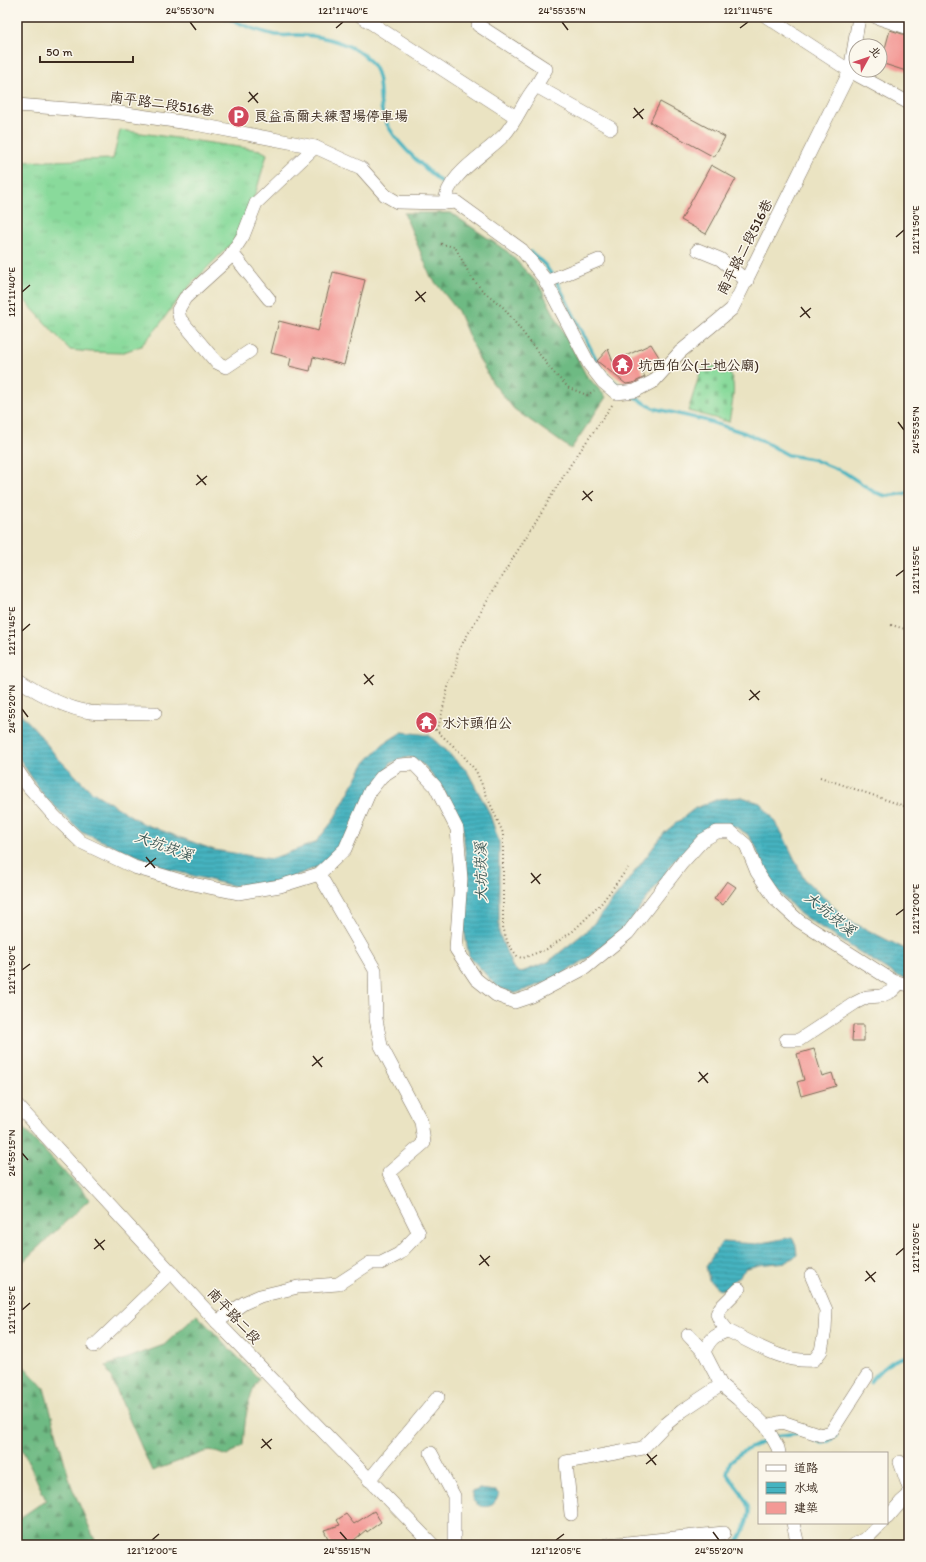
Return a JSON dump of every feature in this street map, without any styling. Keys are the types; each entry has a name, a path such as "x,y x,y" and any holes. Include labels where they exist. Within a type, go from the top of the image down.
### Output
{"street":[{"path":"362,17 516,117"},
{"path":"767,17 848,70"},
{"name":"南平路二段516巷","path":"856,38 859,17"},
{"path":"876,17 909,28"},
{"path":"445,199 454,179 504,134 546,69 478,25"},
{"name":"南平路二段516巷","path":"17,105 120,113 195,124 315,147 361,168 385,195 397,202 445,199 456,202 522,250 547,282 589,364 615,390 635,391 654,381 680,352 732,309 848,75"},
{"path":"863,78 909,103"},
{"path":"536,86 611,128"},
{"path":"250,351 226,367 216,362 180,319 178,310 185,298 228,259 243,236 256,203 315,147"},
{"path":"698,250 720,259 747,281"},
{"path":"232,253 269,299"},
{"path":"547,282 599,260"},
{"path":"17,679 34,690 69,706 90,712 155,713"},
{"path":"17,770 28,786 55,817 81,842 134,867 188,883 238,893 280,886 319,874 345,849 370,792 382,776 399,765 414,764 435,786 457,828 461,879 456,948 476,979 496,995 514,1002 532,996 585,968 628,934 682,863 703,840 717,832 731,832 746,845 757,872 776,900 799,921 893,982 905,984"},
{"path":"217,1322 244,1303 260,1296 298,1287 338,1284 370,1264 381,1263 399,1254 419,1233 389,1173 424,1143 421,1121 381,1046 376,1019 375,970 319,874"},
{"path":"786,1040 799,1040 855,1003 867,997 881,996 905,984"},
{"name":"南平路二段","path":"17,1105 217,1322 433,1545"},
{"path":"94,1346 171,1272"},
{"path":"739,1289 720,1308 717,1314 720,1321 728,1331 782,1357 804,1361 814,1360 821,1351 825,1330 826,1310 811,1275"},
{"path":"704,1352 708,1343 717,1334 728,1331"},
{"path":"688,1335 704,1352 720,1385 738,1399 767,1428 777,1449"},
{"path":"767,1428 782,1422 804,1428 821,1435 831,1432 867,1376"},
{"path":"571,1514 566,1462 643,1448 665,1425 682,1411 720,1385"},
{"path":"369,1480 438,1398"},
{"path":"430,1453 454,1496 454,1545"},
{"path":"900,1462 909,1488"},
{"path":"888,1517 909,1495"},
{"path":"793,1524 798,1545"},
{"path":"854,1545 868,1537 881,1524"},
{"path":"608,1545 724,1533"}],"path":[{"path":"436,730 440,721 449,683 455,672 458,651 571,464 614,402 615,390 587,395 569,388 553,372 504,308 481,289 470,275 455,247 441,244"},
{"path":"891,625 909,630"},
{"path":"419,720 421,726 426,726 436,730 446,737 476,771 503,833 503,927 508,944 518,957 523,958 547,948 572,931 600,905 628,868"},
{"path":"820,777 904,806 909,805"}],"green space":[{"path":"120,130 260,150 267,154 256,192 234,241 193,282 172,307 158,327 141,346 121,353 70,350 17,292 17,162 113,159"},
{"path":"404,213 451,213 508,252 539,285 586,375 606,397 571,449 514,409 492,382 477,355 458,311 431,277"},
{"path":"712,366 725,369 730,374 732,379 733,401 729,422 688,411 701,370"},
{"path":"17,1122 90,1199 17,1267"},
{"path":"197,1315 259,1379 251,1394 249,1402 243,1445 227,1456 210,1450 152,1471 106,1366 164,1345"},
{"path":"17,1359 44,1388 71,1485 97,1545 17,1545 17,1520 46,1500 17,1438"}],"water":[{"name":"大坑崁溪","path":"17,710 36,730 56,756 91,791 144,824 214,850 271,859 315,843 333,821 364,764 383,744 402,732 429,735 467,771 489,812 499,842 499,933 512,966 519,973 548,962 589,929 665,832 694,809 718,799 742,797 760,803 772,817 783,835 804,879 848,920 909,951 909,979 897,976 800,914 778,891 766,875 755,845 747,834 734,826 710,830 678,856 627,926 585,960 553,980 516,993 498,988 469,956 464,929 468,884 463,829 444,791 425,766 409,757 391,763 341,846 322,865 280,882 237,887 171,870 81,832 43,795 17,755"},
{"path":"792,1237 796,1246 797,1255 787,1262 758,1265 747,1268 727,1288 720,1290 709,1280 706,1266 722,1242 757,1244"},
{"path":"479,1489 496,1491 499,1494 491,1505 486,1507 475,1503 472,1498 472,1492"}],"building":[{"path":"890,30 909,36 909,72 888,65 888,38"},
{"path":"660,102 725,137 714,157 650,122"},
{"path":"711,165 736,179 706,234 681,220"},
{"path":"333,272 365,280 344,365 313,357 310,371 289,366 291,358 271,353 279,321 318,331"},
{"name":"坑西伯公(土地公廟)","path":"651,344 659,357 640,367 645,377 633,383 626,384 597,361 608,349 613,362"},
{"path":"727,881 736,887 723,905 714,899"},
{"path":"853,1025 864,1025 864,1041 852,1041"},
{"path":"814,1049 822,1076 832,1073 836,1086 801,1096 797,1082 804,1080 797,1054"},
{"path":"374,1511 381,1522 367,1532 366,1530 348,1545 331,1545 324,1530 340,1525 337,1520 346,1514 354,1524"}],"waterway":[{"path":"224,17 269,34 305,35 322,38 346,45 361,53 370,61 375,69 380,86 382,113 391,131 405,149 446,187"},
{"path":"531,252 545,265 558,284 601,369 623,389"},
{"path":"631,395 653,408 704,420 745,433 788,455 812,459 844,472 874,492 886,496 909,493"},
{"path":"909,1198 906,1206 909,1211"},
{"path":"870,1382 878,1372 887,1365 897,1359 909,1356"},
{"path":"775,1436 799,1433"},
{"path":"810,1437 823,1443 836,1436"},
{"path":"736,1545 746,1525 749,1512 747,1503 727,1474 730,1462 740,1453 769,1439"}],"place":[{"name":"良益高爾夫練習場停車場","path":"238,116"},
{"name":"坑西伯公(土地公廟)","path":"623,365"},
{"name":"水汴頭伯公","path":"426,723"}]}
